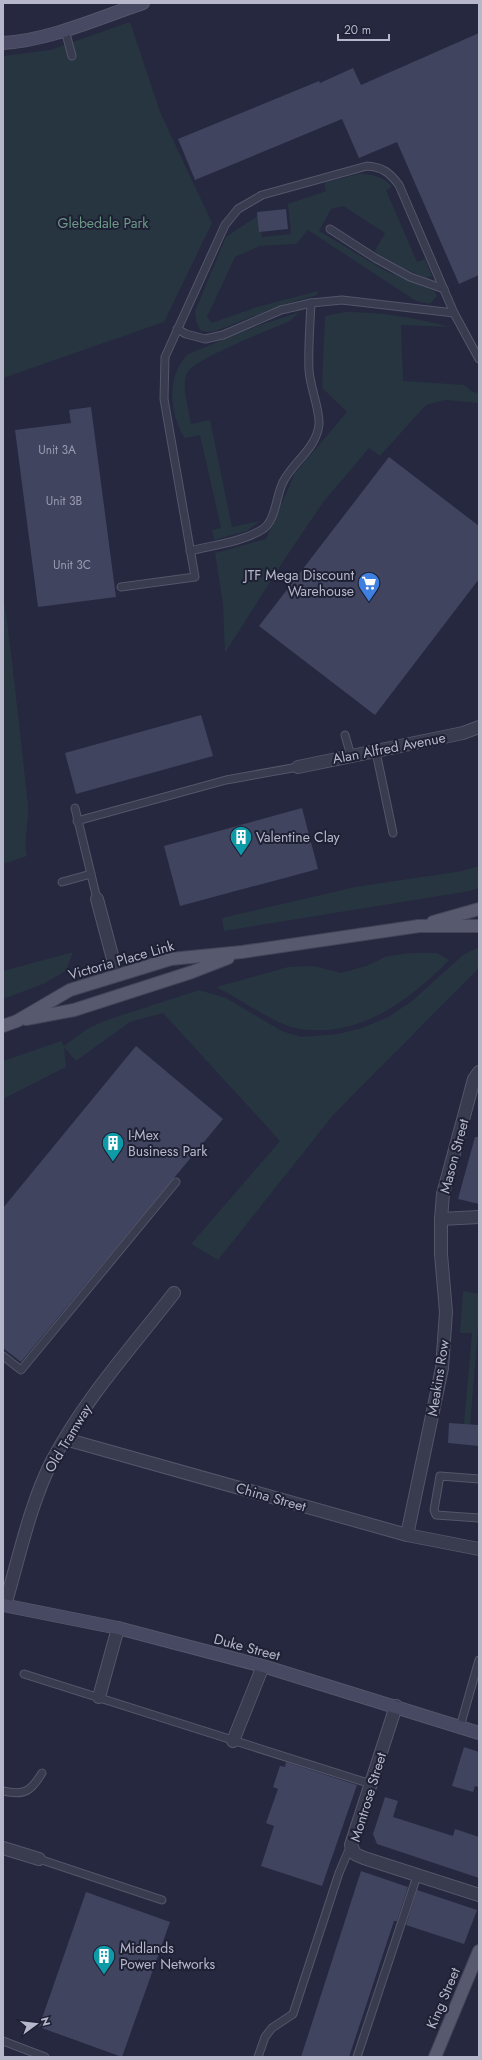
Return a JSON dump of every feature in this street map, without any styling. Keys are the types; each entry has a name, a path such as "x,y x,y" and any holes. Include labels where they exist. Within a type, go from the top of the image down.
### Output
{"main road":[{"name":"Victoria Place Link","path":"17,1021 70,990 171,958 242,952 419,926 479,909"},
{"name":"Victoria Place Link","path":"419,926 479,926"},
{"name":"Victoria Place Link","path":"3,1026 17,1021 74,1010 192,972 242,952"},
{"name":"King Street","path":"435,2057 479,1951"}],"street":[{"path":"3,43 23,42 65,30 143,3"},
{"name":"Alan Alfred Avenue","path":"298,767 463,733 479,727"},
{"path":"97,899 118,974"},
{"name":"Mason Street","path":"441,1219 443,1194 474,1079 479,1072"},
{"path":"441,1219 479,1216"},
{"name":"Meakins Row","path":"407,1534 442,1368 446,1312 441,1219"},
{"name":"Old Tramway","path":"4,1605 38,1495 52,1461 93,1396 174,1293"},
{"name":"China Street","path":"65,1439 407,1534 479,1549"},
{"name":"Duke Street","path":"4,1605 118,1628 263,1666 479,1733"},
{"path":"99,1697 118,1628"},
{"path":"233,1741 263,1666"},
{"name":"Montrose Street","path":"396,1706 351,1845 355,1854 364,1858 479,1895"},
{"path":"4,1852 39,1859"}],"lane":[{"path":"65,30 72,56"},
{"path":"121,587 195,577 164,399 165,357 225,225 238,209 262,195 367,166 378,167 390,173 400,185 454,313 478,357"},
{"path":"330,229 375,258 410,277 444,289"},
{"path":"177,329 186,334 205,339 223,335 281,310 311,303 342,300 454,313"},
{"path":"190,551 246,537 264,528 271,517 282,483 293,466 312,444 317,434 319,422 309,370 311,303"},
{"path":"345,735 351,756"},
{"path":"376,752 393,833"},
{"path":"77,821 226,780 298,767"},
{"path":"75,808 97,899"},
{"path":"62,882 91,874"},
{"path":"3,1356 21,1370 176,1182"},
{"path":"479,1479 440,1476 434,1510 436,1515 444,1517 479,1518"},
{"path":"460,1727 479,1660"},
{"path":"24,1674 370,1784"},
{"path":"3,1791 23,1793 34,1787 42,1773"},
{"path":"258,2057 265,2037 272,2028 293,2014 339,1874 351,1845"},
{"path":"39,1859 162,1900"},
{"path":"357,2057 417,1876"},
{"path":"3,2041 45,2057"}],"green space":[{"name":"Glebedale Park","path":"130,22 160,112 212,223 164,322 3,378 3,56 50,50"},
{"path":"358,174 377,176 385,180 392,187 386,190 417,262 425,259 432,276 426,278 398,266 374,252 385,233 343,206 331,209 319,231 384,270 434,291 437,296 430,304 416,301 308,230 296,244 260,246 235,257 207,317 212,323 257,307 318,291 317,295 285,304 216,331 208,332 200,330 196,321 195,311 226,237 260,214 262,237 291,234 288,204 326,191 324,183"},
{"path":"300,312 290,321 203,360 192,367 185,378 185,391 191,424 210,420 232,527 260,521 247,531 214,540 212,530 221,528 200,435 185,438 180,429 173,407 172,395 176,373 188,354 260,325"},
{"path":"345,312 398,316 451,327 401,325 403,381 464,385 473,392 479,393 479,403 445,400 426,405 380,456 369,448 324,501 284,560 225,653 223,604 215,553 266,539 295,473 347,412 322,388 325,316"},
{"path":"3,593 28,811 26,843 27,856 3,864"},
{"path":"479,866 479,888 470,891 224,931 222,918 355,887 462,871"},
{"path":"479,947 479,968 334,1114 218,1260 191,1244 280,1141 163,1013 130,1022 76,1061 64,1047 66,1067 3,1099 3,1061 61,1041 64,1046 87,1029 104,1021 199,990 226,998 282,1031 301,1037 338,1034 362,1028 388,1017 412,1001 463,955"},
{"path":"73,952 66,971 43,984 3,999 3,971"},
{"path":"411,953 437,953 449,960 418,989 401,1002 363,1022 343,1028 322,1030 291,1027 280,1023 216,987 288,967 314,966 341,973 366,966 387,956"},
{"path":"463,1291 479,1294 479,1319 470,1425 464,1424 472,1333 460,1333"}],"building":[{"path":"479,33 479,275 459,284 397,142 359,158 342,119 195,180 178,139 319,81 320,83 353,68 361,85"},
{"path":"286,209 288,229 259,232 257,212"},
{"path":"91,407 116,597 38,607 15,430 71,423 69,410"},
{"name":"JTF Mega Discount Warehouse","path":"389,457 479,526 479,579 375,715 259,626"},
{"path":"201,715 213,756 76,794 65,753"},
{"name":"Valentine Clay","path":"302,808 318,869 180,906 164,846"},
{"name":"I-Mex Business Park","path":"136,1046 223,1119 21,1362 3,1348 3,1208"},
{"path":"475,1137 479,1137 479,1204 458,1199"},
{"path":"449,1423 479,1425 479,1446 448,1443"},
{"path":"464,1747 479,1752 479,1787 475,1786 473,1792 452,1786"},
{"path":"286,1762 357,1785 322,1886 261,1866 274,1826 266,1823 278,1789 273,1787 280,1766 285,1767"},
{"path":"385,1797 398,1801 393,1817 453,1836 455,1829 479,1837 479,1878 377,1844 373,1834"},
{"path":"361,1871 408,1887 397,1921 394,1921 349,2057 301,2057"},
{"path":"417,1890 477,1910 464,1944 406,1925"},
{"path":"86,1892 170,1922 122,2057 39,2027"}],"place":[{"name":"JTF Mega Discount Warehouse","path":"369,602"},
{"name":"Valentine Clay","path":"241,856"},
{"name":"I-Mex Business Park","path":"113,1162"},
{"name":"Midlands Power Networks","path":"104,1976"}]}
